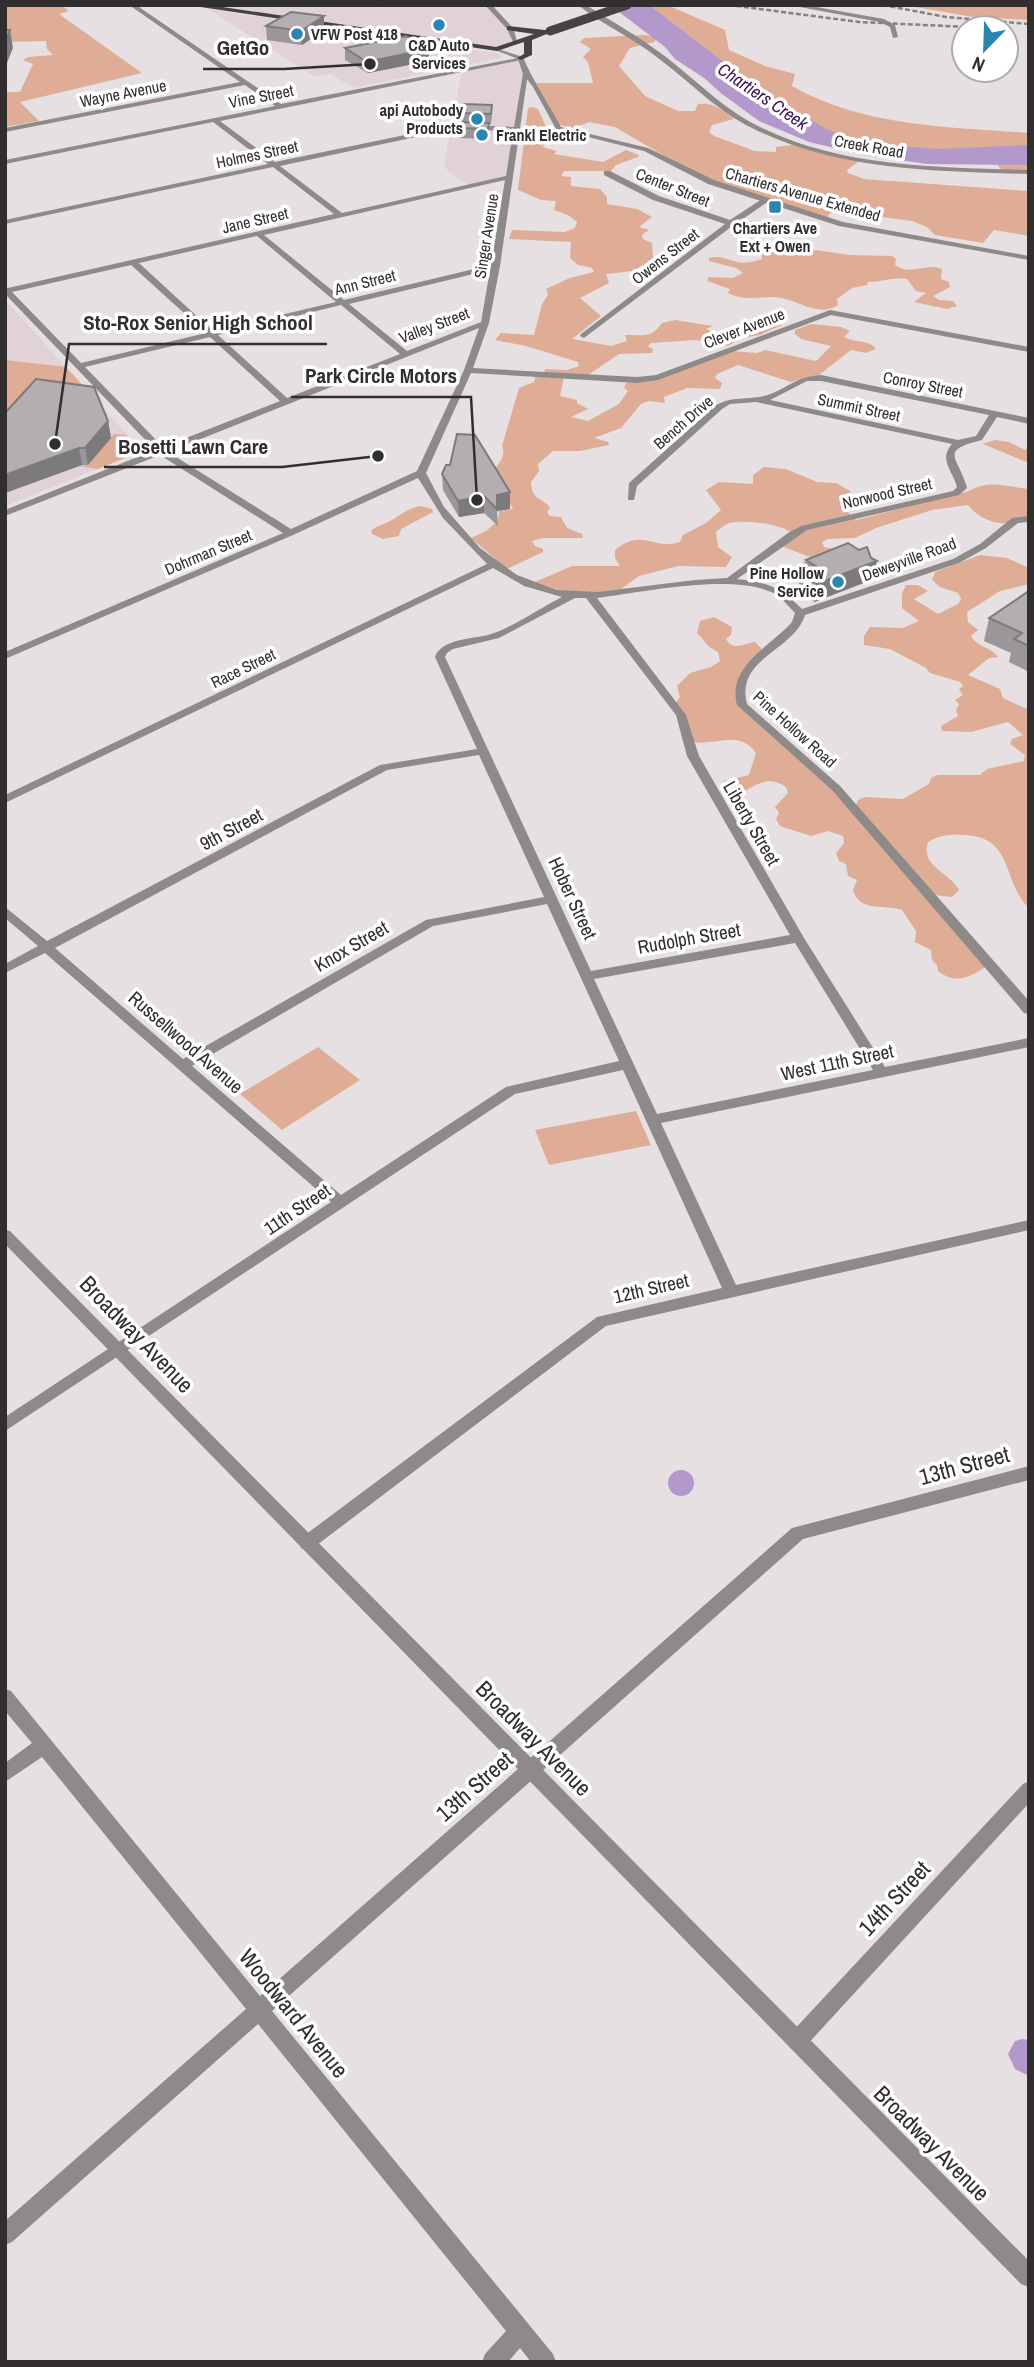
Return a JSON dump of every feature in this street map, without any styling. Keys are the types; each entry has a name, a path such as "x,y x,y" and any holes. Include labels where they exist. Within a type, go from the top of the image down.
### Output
{"main road":[{"path":"191,5 498,49 627,5"},
{"path":"510,27 548,31"},
{"path":"522,58 528,55 528,38"}],"street":[{"path":"132,5 281,107"},
{"path":"488,5 510,27 516,43"},
{"name":"Creek Road","path":"581,5 659,55 715,101 744,120 805,148 862,162 925,169 1029,172"},
{"path":"792,5 882,20 892,26 895,37"},
{"path":"498,49 522,58"},
{"name":"Singer Avenue","path":"421,473 468,370 485,323 526,74 522,58"},
{"name":"Vine Street","path":"5,162 522,58"},
{"name":"Chartiers Avenue Extended","path":"526,74 536,86 558,128 646,149 711,183 842,223 1029,258"},
{"name":"Wayne Avenue","path":"5,130 247,83"},
{"path":"215,120 340,215"},
{"name":"Holmes Street","path":"5,222 453,127 516,129"},
{"name":"Center Street","path":"607,173 656,198 730,223"},
{"name":"Jane Street","path":"6,290 509,177"},
{"name":"Owens Street","path":"584,336 730,223 765,201"},
{"path":"259,234 404,353"},
{"path":"134,262 285,401"},
{"name":"Ann Street","path":"77,366 496,265"},
{"path":"6,290 161,451 290,533"},
{"name":"Clever Avenue","path":"468,370 638,380 658,377 830,312 1029,350"},
{"name":"Valley Street","path":"5,513 485,323"},
{"name":"Bench Drive","path":"631,498 632,485 719,407 728,402 767,398 811,378"},
{"name":"Conroy Street","path":"811,378 1029,421"},
{"name":"Summit Street","path":"754,399 958,443"},
{"path":"958,443 979,438 995,413"},
{"name":"Norwood Street","path":"731,579 804,528 956,492 962,488 961,483 948,457 958,443"},
{"path":"421,473 448,520 494,564 526,583 573,596 590,596 731,579 779,594 789,599 800,613"},
{"name":"Dohrman Street","path":"5,656 290,533 421,473"},
{"name":"Deweyville Road","path":"800,613 956,561 983,546 1015,520 1025,519"},
{"name":"Race Street","path":"5,800 494,564"},
{"name":"Hober Street","path":"573,596 495,636 442,651 440,657 731,1291"},
{"name":"Liberty Street","path":"590,596 681,715 693,756 798,938 882,1073"},
{"name":"Pine Hollow Road","path":"800,613 793,630 750,667 740,682 738,697 742,705 836,788 1029,1010"},
{"name":"9th Street","path":"5,969 384,767 484,751"},
{"name":"Knox Street","path":"183,1065 430,923 552,899"},
{"name":"Russellwood Avenue","path":"5,911 341,1203"},
{"name":"Rudolph Street","path":"588,976 798,938"},
{"name":"West 11th Street","path":"653,1120 1029,1042"},
{"name":"11th Street","path":"5,1425 511,1090 627,1064"},
{"name":"12th Street","path":"307,1543 602,1321 1029,1225"},
{"name":"Broadway Avenue","path":"5,1235 1029,2276"},
{"name":"13th Street","path":"5,2235 797,1533 1029,1474"},
{"name":"Woodward Avenue","path":"5,1696 545,2362"},
{"path":"5,1774 44,1745"},
{"name":"14th Street","path":"797,2041 1029,1790"},
{"path":"493,2362 520,2331"}],"shaded area":[{"path":"5,5 61,5 69,11 59,14 142,73 20,102 39,121 5,127 5,92 20,92 33,64 23,60 28,57 53,55 47,49 46,41 5,42"},
{"path":"191,5 363,5 381,8 386,5 488,5 510,28 516,43 497,49"},
{"path":"638,5 667,5 725,30 729,50 765,66 795,74 792,86 848,110 908,123 1029,133 1029,173 1004,173 990,156 878,150 799,132"},
{"path":"904,5 1029,5 1029,20 1020,20 1020,14 956,14"},
{"path":"208,9 502,56 353,88 331,74 315,77"},
{"path":"646,35 657,38 654,42 630,48 619,66 645,96 678,111 695,111 698,104 713,105 734,119 712,125 709,132 714,136 755,151 776,152 776,147 792,145 858,162 847,170 848,173 864,179 1029,191 1029,236 994,230 983,243 935,235 927,227 912,221 839,211 830,213 827,218 717,182 685,168 615,127 589,122 571,129 556,123 536,83 593,83 588,62 583,57 591,49 580,42 584,38"},
{"path":"521,58 526,74 509,177 469,186 447,170 444,164 462,70"},
{"path":"528,108 538,109 546,127 542,131 548,134 542,139 550,141 542,147 557,151 554,154 603,162 626,150 639,155 616,165 611,171 564,171 561,176 571,177 571,186 600,189 607,197 607,204 637,209 652,217 639,227 649,230 642,235 643,239 652,243 653,259 633,271 606,274 609,283 580,298 601,316 572,339 611,346 627,341 625,335 651,333 662,323 675,320 713,326 706,329 726,334 747,330 757,321 782,325 760,335 742,338 728,346 695,340 651,343 648,346 653,349 652,353 619,354 588,375 544,373 545,369 567,370 579,366 578,362 526,346 495,340 501,333 534,335 542,304 548,295 546,289 570,278 594,272 592,268 578,265 570,258 571,242 509,239 512,230 565,232 575,228 577,222 554,210 556,201 541,200 518,190"},
{"path":"778,244 804,253 816,250 849,255 892,256 896,259 895,265 907,270 930,267 942,269 941,279 949,282 950,287 933,296 939,300 953,301 957,306 947,309 914,302 926,293 916,291 907,279 868,282 867,285 852,288 837,299 838,305 822,310 781,298 739,297 728,293 730,289 707,281 709,277 733,278 743,273 736,268 709,261 709,258 750,262 762,259 761,249"},
{"path":"5,300 142,451 5,506"},
{"path":"811,324 841,327 850,331 844,337 869,344 876,349 866,353 851,350 819,375 791,382 738,365 717,374 715,378 722,383 720,389 687,388 664,397 665,403 649,401 641,404 621,428 594,438 608,442 609,445 580,451 553,451 538,464 539,471 531,482 533,493 550,508 547,512 550,516 561,517 567,528 582,534 583,538 543,538 532,541 535,546 543,549 543,552 507,569 471,538 498,521 499,511 513,509 493,473 502,457 502,446 519,388 534,382 536,375 564,377 560,396 577,400 577,403 588,409 571,417 588,421 619,404 628,391 624,388 626,383 660,378 731,351 757,353 765,350 816,361 831,346 801,339 795,334 795,330"},
{"path":"5,360 66,367 103,407 5,427"},
{"path":"114,434 126,435 142,451 98,469 79,466 88,465"},
{"path":"995,440 1009,442 1025,450 1029,446 1029,463 983,444"},
{"path":"764,467 786,469 817,482 836,483 850,491 854,501 845,509 856,520 991,485 1029,489 1029,520 996,522 981,516 968,505 932,510 876,528 855,538 828,539 822,542 824,547 835,549 821,569 798,578 788,574 810,557 781,546 794,535 773,525 736,522 726,524 716,532 718,547 732,557 726,567 678,566 639,576 621,589 590,593 558,590 535,582 572,566 620,566 615,558 615,550 633,540 663,544 680,542 683,535 706,523 721,510 706,490 719,482 753,484 753,475"},
{"path":"421,506 432,509 433,512 401,529 399,536 383,539 372,534 371,531 377,527"},
{"path":"980,555 1007,558 1029,568 1029,584 1000,591 967,612 968,622 978,630 971,636 998,657 989,658 968,675 1000,689 1003,698 1029,710 1029,908 1015,886 1000,852 981,838 965,835 946,836 928,842 928,858 959,890 952,897 935,895 856,805 858,800 865,797 903,799 929,784 931,778 938,775 980,775 987,769 1024,761 1025,755 1010,744 1012,739 1023,735 1008,722 971,732 942,731 941,726 958,716 956,710 959,704 955,700 963,695 959,689 963,686 960,682 930,673 926,668 890,649 864,645 864,636 870,627 903,628 919,621 902,608 902,594 906,585 918,585 928,591 914,599 938,614 958,604 961,599 958,593 940,587 932,580 935,572"},
{"path":"714,617 732,627 731,635 726,639 729,643 739,646 755,642 764,651 751,665 739,703 810,764 989,965 970,976 958,979 938,971 932,960 931,950 915,942 916,931 902,910 867,905 856,897 853,890 857,880 848,876 846,864 839,861 836,853 844,843 843,836 828,831 811,836 780,826 776,819 779,813 775,807 788,793 786,787 769,781 744,791 726,789 724,781 749,775 756,753 749,746 735,740 693,742 674,706 680,697 677,686 690,673 711,667 720,661 718,652 697,633 700,621"},
{"path":"318,1047 360,1080 282,1130 240,1094"},
{"path":"636,1111 651,1145 549,1165 535,1130"}],"water":[{"name":"Chartiers Creek","path":"610,5 649,5 763,92 826,129 862,143 938,149 1029,145 1029,165 927,164 864,155 809,142 759,121 675,59 665,47"},
{"path":"681,1470 690,1474 694,1483 690,1492 681,1496 672,1492 668,1483 672,1474"},
{"path":"1029,2040 1029,2076 1015,2069 1008,2054 1015,2041"}],"building":[{"path":"291,12 324,16 301,31 266,26"},
{"path":"406,36 429,49 367,62 345,48"},
{"path":"463,104 492,105 491,114 461,113"},
{"path":"460,122 489,123 488,129 458,128"},
{"path":"36,379 94,387 108,421 85,448 5,475 5,413"},
{"path":"457,434 475,435 510,492 497,495 497,509 484,496 458,501 442,474 446,465 450,465"},
{"path":"848,543 859,550 867,547 871,558 877,561 817,584 800,573 817,567 806,560"},
{"path":"1029,591 1029,646 1014,639 1022,633 989,618"}],"railway":[{"path":"729,5 859,22 950,26"},
{"path":"883,5 946,17 1029,24"}],"place":[{"name":"C&D Auto Services","path":"439,25"},
{"name":"VFW Post 418","path":"297,34"},
{"name":"GetGo","path":"370,64"},
{"name":"api Autobody Products","path":"477,119"},
{"name":"Frankl Electric","path":"482,135"},
{"name":"Chartiers Ave Ext + Owen","path":"775,207"},
{"name":"Sto-Rox Senior High School","path":"55,444"},
{"name":"Bosetti Lawn Care","path":"378,456"},
{"name":"Park Circle Motors","path":"477,500"},
{"name":"Pine Hollow Service","path":"838,582"}]}
